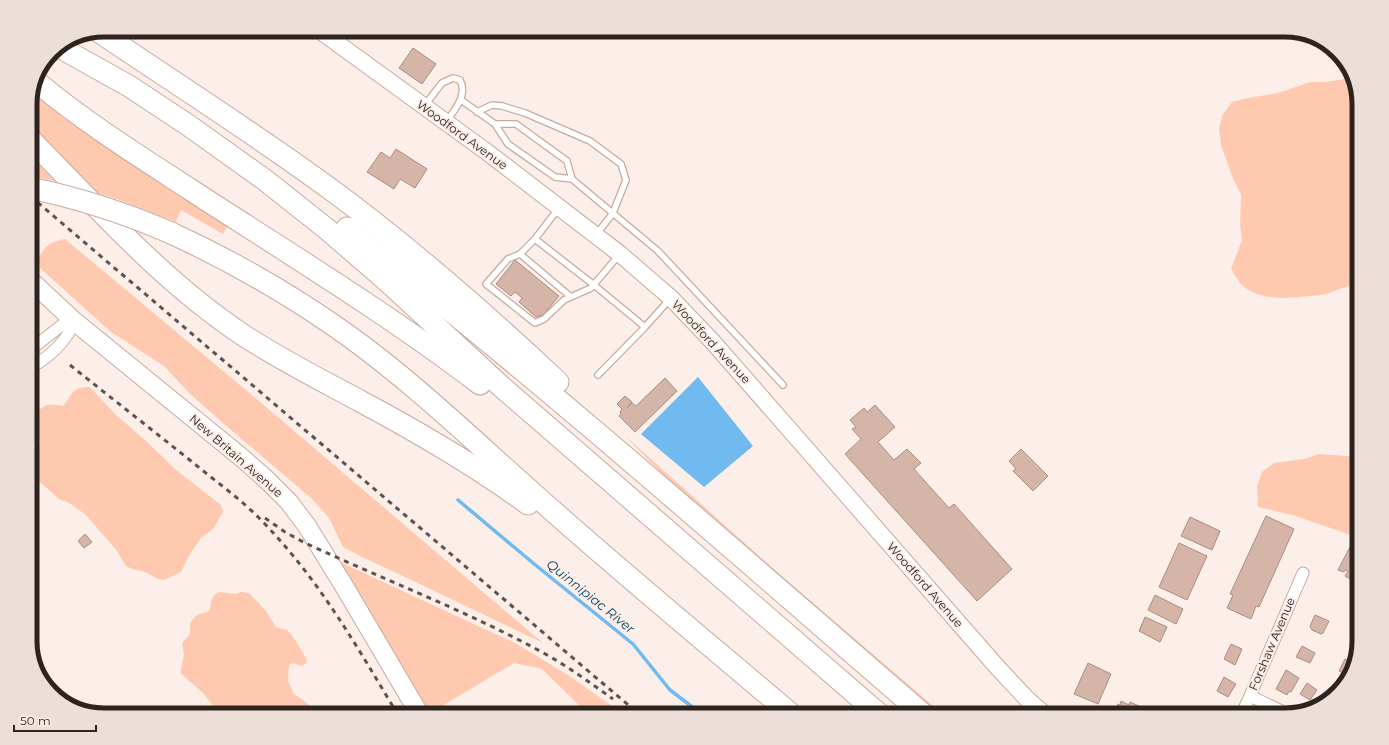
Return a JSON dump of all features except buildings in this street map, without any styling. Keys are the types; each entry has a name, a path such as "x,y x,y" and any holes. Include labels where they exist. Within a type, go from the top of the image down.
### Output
{"highway":[{"path":"107,37 273,148 340,196 393,237 467,299 550,375 606,429 663,489"},
{"path":"65,50 129,86 188,125 265,180 334,235 387,281 503,388 872,708"},
{"path":"40,84 105,133 425,344 491,392 606,485 648,514"},
{"path":"188,125 219,140 257,163 342,224 473,328 663,489 916,708"},
{"path":"37,146 137,249 163,273 208,310 273,353 398,422 472,466 523,500 610,567 641,587"},
{"path":"37,190 95,204 123,213 171,233 205,249 257,277 309,309 352,339 412,387 641,587 784,708"}],"main road":[{"name":"New Britain Avenue","path":"37,287 74,322 241,457 267,480 288,502 307,526 416,708"}],"street":[{"name":"Woodford Avenue","path":"329,37 560,207 620,254 671,298 712,342 998,668 1037,708"},
{"path":"37,345 62,325 74,322"},
{"path":"37,363 49,355 63,342 70,332 74,322"},
{"name":"Forshaw Avenue","path":"1244,708 1303,573"},
{"path":"1250,696 1275,708"}],"lane":[{"path":"424,107 442,83 453,78 460,80 462,86 461,100 446,123"},
{"path":"461,100 495,124 508,144 555,177 572,179 658,251 783,385"},
{"path":"477,112 492,105 502,106 525,113 590,141 621,164 626,180 613,213 596,235"},
{"path":"495,124 516,124 561,156 567,161 572,179"},
{"path":"560,207 535,239 520,254 508,259 486,284 535,323 544,319 564,300 591,288 620,254"},
{"path":"535,239 645,327"},
{"path":"520,254 570,297"},
{"path":"598,375 671,298"}],"shaded area":[{"path":"1347,79 1351,91 1352,285 1321,295 1280,298 1260,295 1242,285 1231,269 1242,240 1240,224 1241,195 1232,176 1221,145 1219,129 1223,114 1232,102 1278,93 1310,82 1325,82"},
{"path":"38,94 104,145 228,225 223,234 181,210 176,222 120,200 89,190 37,133"},
{"path":"37,163 55,181 37,177"},
{"path":"65,239 253,396 543,643 343,547 329,518 312,499 190,394 164,366 111,332 40,268 38,258 44,250 55,241"},
{"path":"82,387 90,387 115,414 175,469 221,505 223,512 213,529 201,538 190,554 181,572 164,580 126,566 117,551 86,515 71,504 59,499 37,480 37,452 40,441 37,437 37,411 52,404 63,406 72,393"},
{"path":"623,434 770,566 936,708 928,708 693,505"},
{"path":"1319,454 1352,456 1352,536 1296,516 1258,507 1257,486 1262,472 1274,463 1304,459"},
{"path":"338,561 515,643 568,675 615,708 582,708 542,669 514,663 439,708 421,708 348,574"},
{"path":"217,593 249,593 266,611 276,627 285,629 290,633 307,661 301,666 293,663 289,665 288,681 294,694 313,708 215,708 203,693 181,674 184,655 182,643 190,634 190,624 197,615 209,611 213,597"}],"water":[{"path":"698,377 753,446 704,487 641,434"}],"waterway":[{"name":"Quinnipiac River","path":"458,500 633,644 670,690 694,708"}],"railway":[{"path":"37,202 632,708"},
{"path":"70,365 228,490 263,522 283,544 320,591 352,639 394,708"},
{"path":"265,518 285,532 305,543 453,608 550,656 613,699"}]}
